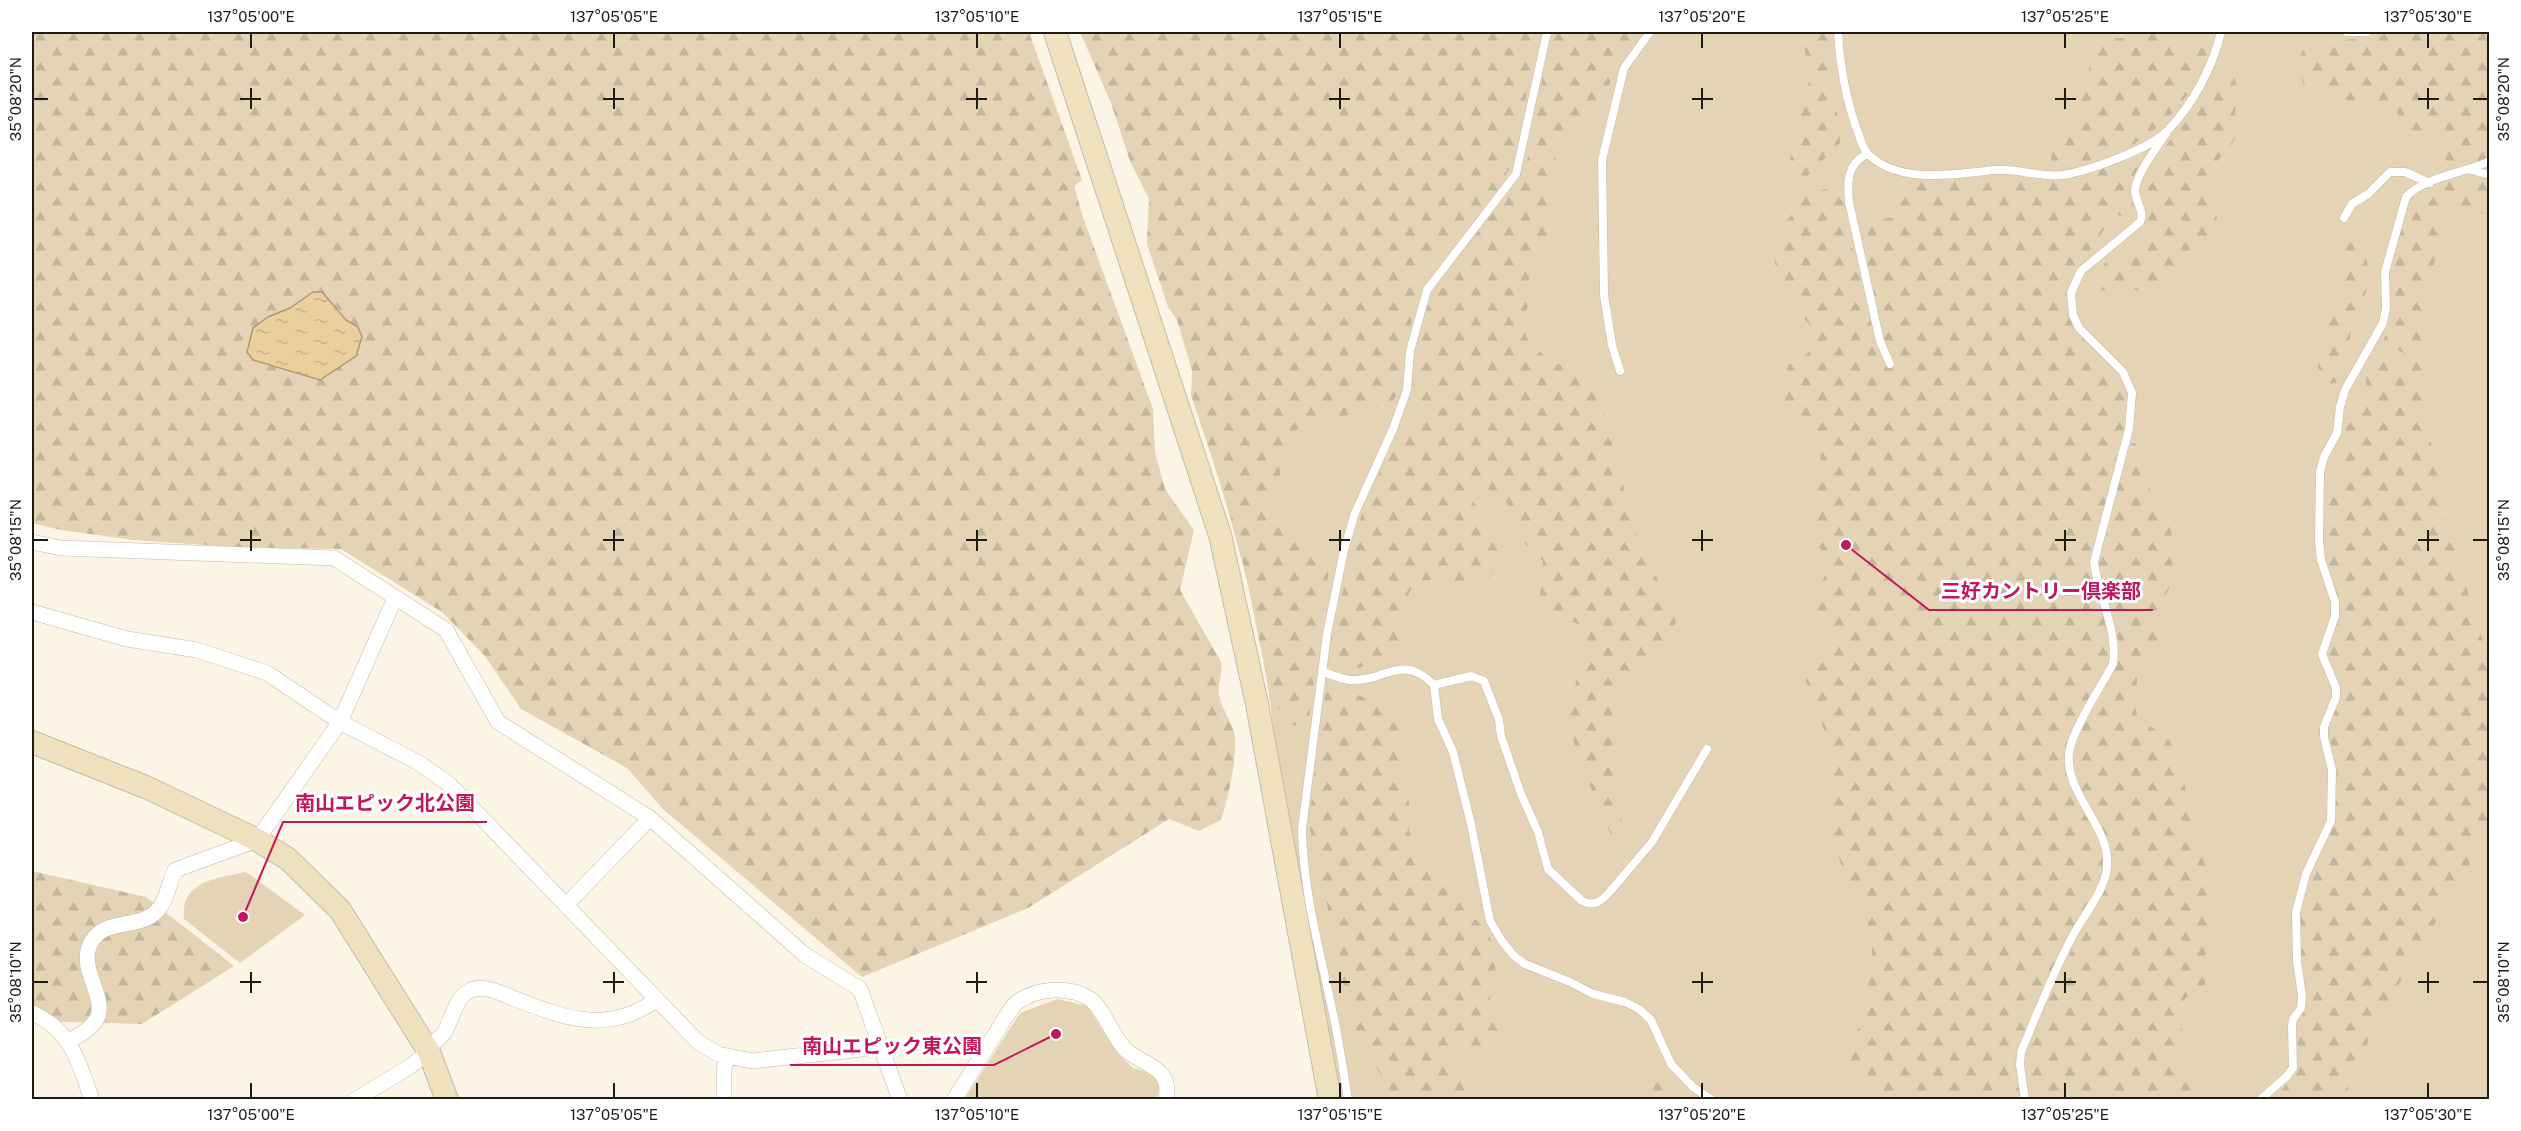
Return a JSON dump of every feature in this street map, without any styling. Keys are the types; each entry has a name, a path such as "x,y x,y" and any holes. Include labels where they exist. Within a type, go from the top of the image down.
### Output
{"street":[{"path":"1055,32 1220,535 1257,704 1329,1100"},
{"path":"32,542 61,548 334,558 446,630 498,722 650,818 804,955 860,989 900,1100"},
{"path":"69,1041 88,1030 98,1017 98,1003 88,971 88,952 94,938 111,927 142,920 156,913 164,902 175,870 257,840 340,722 395,598"},
{"path":"32,612 118,637 197,650 267,673 340,722 419,763 449,784 656,1000 698,1042 718,1054 752,1061 880,1047"},
{"path":"32,742 148,788 257,840 288,858 340,910 427,1049 447,1100"},
{"path":"566,905 650,818"},
{"path":"355,1100 409,1067 437,1041 444,1033 462,997 470,990 481,988 496,991 555,1014 586,1021 601,1021 642,1010 656,1000"},
{"path":"954,1100 1012,1008 1028,997 1056,990 1066,990 1091,1000 1122,1047 1138,1060 1158,1069 1166,1080 1166,1100"},
{"path":"32,1013 44,1018 69,1041 92,1100"},
{"path":"724,1100 724,1070 727,1056"}],"lane":[{"path":"1348,1100 1302,860 1302,829 1327,634 1344,550 1355,513 1393,429 1407,390 1410,351 1427,290 1516,174 1546,32"},
{"path":"1620,371 1612,345 1604,295 1602,160 1624,68 1650,32"},
{"path":"1838,32 1839,62 1853,120 1867,154 1894,171 1960,174 2005,169 2060,175 2085,170 2127,155 2166,132"},
{"path":"2025,1100 2020,1065 2021,1052 2070,941 2106,874 2107,860 2102,838 2072,779 2069,754 2072,739 2113,664 2114,639 2096,577 2094,562 2129,429 2132,393 2123,372 2079,328 2073,315 2071,293 2080,271 2140,222 2142,211 2136,197 2137,182 2166,132 2203,81 2216,53 2221,32"},
{"path":"2347,32 2367,32"},
{"path":"1867,154 1858,158 1847,180 1849,202 1880,341 1890,364"},
{"path":"2260,1100 2293,1068 2295,1054 2292,1026 2301,1008 2302,995 2297,962 2296,912 2306,874 2331,821 2332,770 2324,728 2336,697 2322,654 2335,616 2334,602 2321,561 2320,472 2324,458 2337,433 2340,407 2345,390 2383,323 2386,308 2385,272 2402,206 2412,190 2471,170 2490,161"},
{"path":"2471,170 2490,175"},
{"path":"2344,218 2352,204 2368,194 2390,172 2405,171 2430,183"},
{"path":"1322,671 1348,680 1363,679 1405,668 1414,669 1434,685 1438,719 1453,752 1471,824 1490,921 1502,941 1513,955 1525,964 1593,994 1625,1002 1639,1009 1651,1020 1671,1064 1693,1087 1712,1100"},
{"path":"1434,685 1471,676 1484,681 1499,720 1501,736 1521,794 1538,832 1548,869 1588,904 1600,902 1652,842 1707,749"}],"green space":[{"path":"32,32 1029,32 1082,180 1074,186 1083,217 1153,409 1155,452 1165,489 1194,530 1180,590 1221,662 1219,694 1233,728 1235,741 1234,764 1229,790 1221,820 1199,831 1169,819 1028,908 862,977 664,810 627,768 521,709 485,656 442,612 341,549 233,547 134,540 61,530 32,523","holes":["313,292 322,292 346,320 358,327 356,356 344,364 252,337 261,322 295,305"]},
{"path":"1080,32 1541,32 1509,169 1495,193 1419,281 1399,390 1393,401 1381,407 1303,426 1289,434 1272,511 1275,522 1313,548 1329,570 1309,717 1301,726 1291,725 1271,699 1245,570 1224,492 1191,395 1192,371 1177,320 1168,307 1147,244 1149,199 1130,161 1111,103"},
{"path":"1541,32 2489,32 2490,825 2487,830 2490,831 2489,1099 1338,1099 1276,756 1256,618 1220,484 1191,395 1410,327 1419,281 1495,193"},
{"path":"1551,32 1635,32 1626,52 1613,68 1611,81 1597,116 1588,121 1571,122 1561,133 1556,152 1550,234 1547,239 1531,245 1527,262 1531,292 1525,317 1525,333 1530,344 1553,362 1577,371 1597,389 1635,529 1676,621 1670,641 1663,649 1632,666 1613,715 1612,762 1623,829 1619,835 1611,834 1605,824 1574,744 1570,717 1579,664 1587,645 1588,632 1577,623 1550,618 1539,609 1543,561 1523,543 1518,535 1505,498 1459,473 1456,478 1482,516 1494,539 1498,558 1488,580 1473,586 1435,579 1415,582 1405,604 1401,633 1396,644 1383,656 1366,665 1340,670 1333,661 1331,639 1362,513 1396,435 1408,434 1417,416 1418,404 1413,389 1414,372 1420,331 1428,304 1440,279 1520,179 1528,157"},
{"path":"1805,32 1831,32 1831,84 1840,128 1840,143 1804,179 1790,174 1789,168 1796,136 1794,106 1796,93 1808,84 1811,75 1806,58"},
{"path":"2140,32 2159,32 2179,50 2204,48 2210,54 2192,88 2156,128 2125,149 2087,165 2054,169 2051,149 2053,143 2073,126 2077,119 2080,95 2089,76 2094,48 2104,40 2129,37"},
{"path":"2388,32 2489,32 2489,156 2469,165 2447,165 2439,135 2407,129 2394,107 2374,105 2357,107 2340,95 2316,90 2303,83 2299,63 2307,44 2380,36"},
{"path":"2219,75 2230,75 2235,79 2239,102 2235,111 2236,136 2215,167 2212,188 2216,199 2217,218 2205,239 2194,244 2180,265 2141,291 2118,288 2109,292 2097,288 2094,282 2108,260 2137,248 2144,240 2147,227 2140,189 2141,183 2209,82"},
{"path":"2152,146 2134,175 2130,187 2135,215 2129,218 2114,214 2069,282 2066,305 2074,328 2092,349 2120,374 2128,390 2125,423 2090,564 2112,650 2109,663 2070,738 2066,765 2069,779 2103,852 2102,871 2098,884 2068,936 2017,1049 2016,1074 2021,1099 1868,1099 1843,1060 1841,1053 1864,1020 1872,953 1871,931 1832,843 1827,824 1832,797 1827,763 1828,741 1806,681 1809,656 1830,650 1827,634 1814,617 1811,606 1813,596 1824,579 1827,569 1825,558 1813,534 1810,522 1811,505 1820,471 1820,454 1810,434 1790,413 1784,397 1788,365 1811,351 1817,337 1780,284 1774,248 1782,241 1783,226 1804,198 1824,189 1836,187 1845,204 1848,233 1865,294 1875,344 1887,367 1896,360 1885,342 1860,233 1866,221 1896,217 1909,182 2009,176 2054,181 2071,180 2126,159"},
{"path":"2474,176 2489,180 2489,214 2444,212 2426,307 2429,433 2446,520 2489,661 2489,831 2386,1005 2348,1083 2348,1099 2280,1099 2280,1092 2294,1076 2298,1065 2298,1027 2306,1009 2301,961 2301,900 2309,875 2333,823 2337,770 2327,729 2339,698 2326,655 2328,644 2336,629 2338,611 2321,545 2326,496 2338,491 2344,484 2337,471 2341,464 2347,421 2365,401 2367,368 2373,356 2383,354 2402,360 2404,353 2384,341 2390,308 2389,276 2408,201 2423,188"},
{"path":"2348,236 2356,238 2365,254 2369,269 2366,292 2361,309 2352,324 2346,364 2336,383 2328,384 2318,368 2320,347 2327,313 2338,302 2339,243"},
{"path":"2135,443 2149,479 2150,494 2166,516 2171,531 2174,575 2156,612 2158,648 2151,663 2138,675 2134,700 2137,716 2170,741 2183,777 2196,840 2212,884 2213,935 2204,957 2208,975 2205,985 2194,990 2182,1003 2179,1014 2183,1037 2179,1057 2205,1099 2029,1099 2024,1083 2025,1053 2075,942 2111,872 2110,846 2076,778 2073,766 2076,741 2118,660 2117,636 2099,565 2128,444"},
{"path":"1332,687 1347,689 1372,702 1396,708 1403,721 1402,742 1398,753 1408,795 1411,818 1409,830 1413,841 1451,878 1462,906 1487,931 1495,950 1496,963 1489,1004 1498,1017 1498,1043 1484,1051 1475,1052 1459,1048 1453,1053 1455,1066 1469,1080 1473,1088 1474,1099 1395,1099 1354,1030 1353,1013 1335,956 1334,936 1309,825 1319,731 1326,690"},
{"path":"32,871 146,897 234,966 142,1024 32,1021"},
{"path":"246,872 305,915 240,963 184,919 184,906 188,896 203,883"},
{"path":"1057,999 1087,1006 1118,1054 1133,1068 1155,1074 1161,1086 1156,1099 964,1100 1020,1013"},
{"path":"1655,1061 1660,1061 1667,1069 1681,1099 1650,1099 1646,1080 1647,1068"}],"water":[{"path":"313,292 322,292 346,320 358,327 362,337 356,356 320,380 253,360 247,352 253,328 268,317 290,308"}],"place":[{"name":"三好カントリー倶楽部","path":"1846,545"},
{"name":"南山エピック北公園","path":"243,917"},
{"name":"南山エピック東公園","path":"1056,1034"}]}
